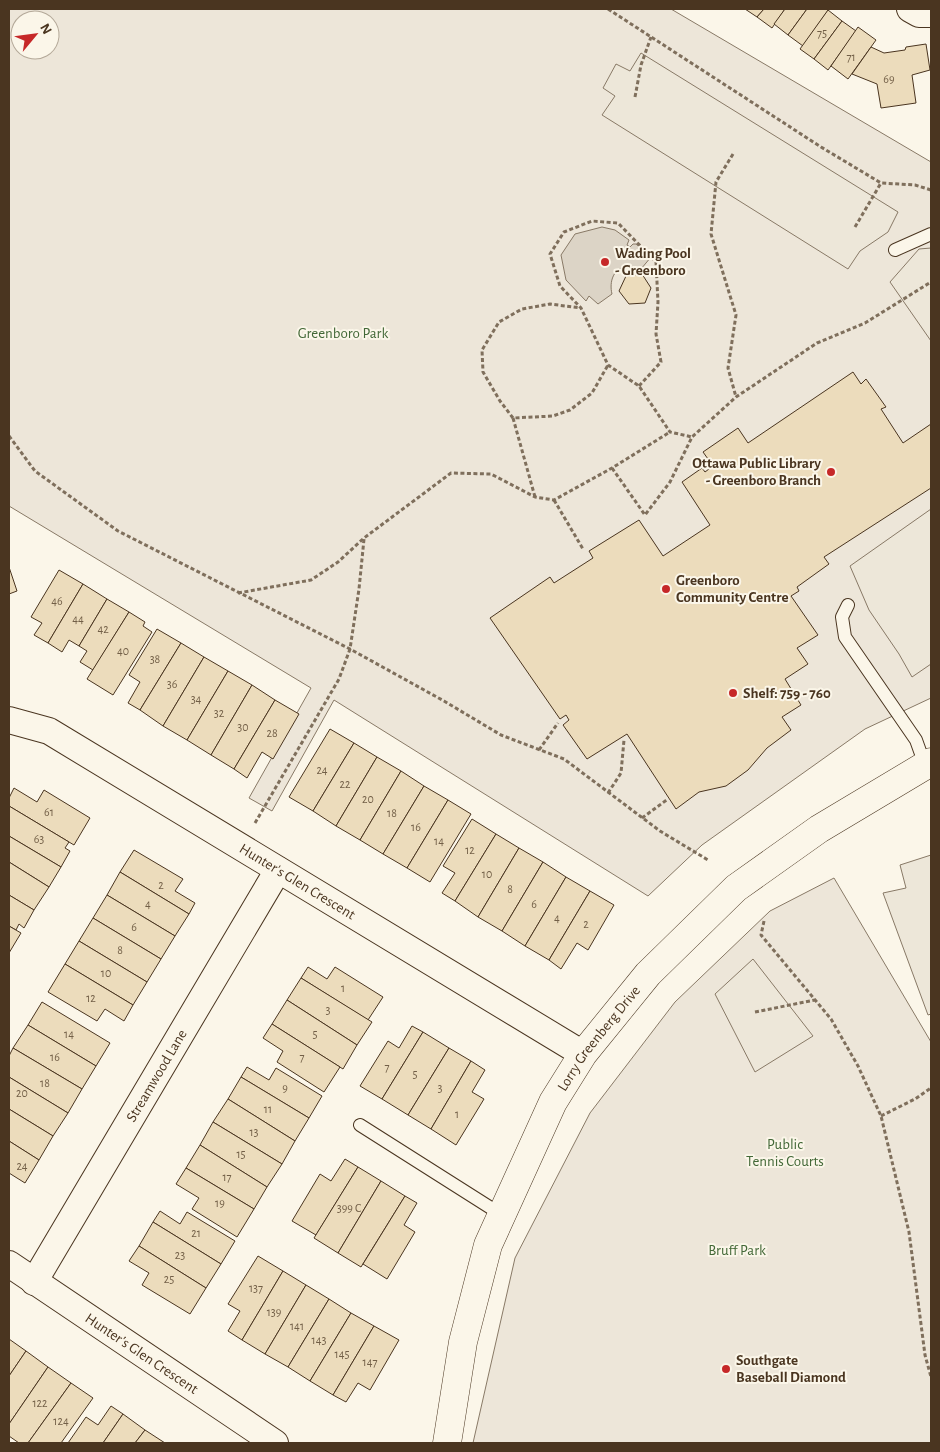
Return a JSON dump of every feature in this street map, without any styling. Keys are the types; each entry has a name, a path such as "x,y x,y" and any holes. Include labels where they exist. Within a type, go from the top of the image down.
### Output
{"street":[{"path":"910,9 920,14 931,14"},
{"name":"Hunter's Glen Crescent","path":"9,720 49,731 583,1054"},
{"name":"Lorry Greenberg Drive","path":"447,1443 463,1342 488,1245 553,1102 583,1054 648,974 736,888 819,829 928,764"},
{"name":"Streamwood Lane","path":"34,1282 278,870"},
{"name":"Hunter's Glen Crescent","path":"9,1264 275,1443"}],"lane":[{"path":"895,250 931,234"},
{"path":"848,605 842,617 845,637 916,740 928,764"},
{"path":"360,1125 502,1215"}],"path":[{"path":"608,9 880,183 915,185 931,190"},
{"path":"635,97 640,65 650,37"},
{"path":"732,154 716,182 711,234 736,315 728,368 736,396"},
{"path":"855,227 880,183"},
{"path":"639,386 661,362 656,334 658,302 656,262 618,223 592,221 564,232 550,254 560,286 581,308 608,365 639,386 670,432 692,437"},
{"path":"612,468 645,515 670,482 692,437 736,396 817,343 865,323 931,282"},
{"path":"535,497 513,418 500,401 483,372 482,350 499,322 522,309 550,304 581,308"},
{"path":"513,418 553,416 570,410 592,393 608,365"},
{"path":"238,592 311,580 338,562 364,538 451,473 491,474 535,497 554,500 612,468 670,432"},
{"path":"9,436 35,471 118,531 350,649 501,735 564,760 660,832 708,860"},
{"path":"554,500 583,549"},
{"path":"241,847 339,679 350,649 364,538"},
{"path":"539,750 558,723"},
{"path":"608,793 621,774 624,740"},
{"path":"642,818 668,799"},
{"path":"764,921 761,935 831,1019 854,1058 881,1116 909,1232 925,1355 931,1377"},
{"path":"755,1012 816,1000"},
{"path":"881,1116 915,1099 931,1088"}],"green space":[{"name":"Greenboro Park","path":"9,9 671,9 931,162 931,698 865,729 702,845 648,896 334,700 272,811 249,798 311,688 9,506"},
{"name":"Bruff Park","path":"834,878 931,1042 931,1443 473,1443 515,1258 590,1113 675,1002 770,911"}],"shaded area":[{"path":"641,53 898,212 888,232 860,251 848,269 602,115 615,96 603,88 616,64 630,71"},
{"name":"Wading Pool - Greenboro","path":"602,227 615,230 629,240 627,245 630,247 636,244 651,257 641,269 629,266 619,269 613,276 612,294 598,304 589,296 586,301 566,280 561,255 575,234"},
{"path":"931,248 931,341 890,282 919,249"},
{"path":"931,509 931,664 912,677 869,610 850,566"},
{"path":"931,855 931,1014 928,1015 883,893 906,888 900,865"},
{"path":"753,959 813,1036 755,1072 715,994"}],"building":[{"path":"745,9 764,9 757,17"},
{"path":"764,9 785,9 772,28 757,17"},
{"path":"785,9 807,9 788,35 774,24"},
{"path":"807,9 829,9 803,46 788,35"},
{"path":"828,10 842,21 814,59 800,49"},
{"path":"842,21 856,31 828,70 814,59"},
{"path":"858,27 876,40 848,79 831,66"},
{"path":"926,44 930,70 912,75 916,103 881,108 877,84 852,74 871,47 884,53"},
{"path":"642,274 651,288 645,303 629,304 619,291 626,276"},
{"name":"Greenboro Community Centre","path":"853,372 861,384 866,379 886,407 881,409 903,443 931,424 931,488 824,557 829,564 797,587 799,591 791,596 818,635 797,648 808,664 785,679 801,705 782,717 791,730 767,748 748,770 726,786 699,792 676,809 627,734 587,759 563,725 569,720 566,715 560,719 490,618 550,577 554,583 593,558 589,551 639,520 663,556 710,525 682,482 702,468 705,472 713,466 703,452 738,428 748,443"},
{"path":"9,567 17,591 9,594"},
{"path":"59,570 83,584 48,643 34,635 42,623 31,617"},
{"path":"83,584 107,599 79,646 69,640 62,652 48,643"},
{"path":"107,599 129,612 93,670 80,662 87,651 79,646"},
{"path":"129,612 145,622 143,626 152,632 113,695 87,679"},
{"path":"157,629 181,643 140,710 128,703 140,682 129,675"},
{"path":"181,643 204,657 163,726 140,710"},
{"path":"204,657 228,671 187,740 163,726"},
{"path":"228,671 252,685 211,755 187,740"},
{"path":"252,685 275,700 234,769 211,755"},
{"path":"275,700 299,714 273,759 262,752 247,778 234,769"},
{"path":"330,729 354,743 313,811 289,797"},
{"path":"354,743 377,757 336,826 313,811"},
{"path":"377,757 401,771 360,840 336,826"},
{"path":"401,771 424,786 383,854 360,840"},
{"path":"424,786 448,800 407,868 383,854"},
{"path":"14,788 37,802 44,790 90,818 74,845 9,806 9,798"},
{"path":"448,800 471,814 430,882 407,868"},
{"path":"9,806 69,842 65,848 70,851 61,867 9,836"},
{"path":"472,819 496,834 455,901 442,893 455,873 443,866"},
{"path":"496,834 519,848 478,917 455,901"},
{"path":"9,836 61,867 49,887 9,862"},
{"path":"519,848 543,862 502,931 478,917"},
{"path":"134,850 183,879 175,891 195,903 189,914 120,872"},
{"path":"9,862 49,887 34,910 9,895"},
{"path":"543,862 566,877 525,946 502,931"},
{"path":"120,872 189,914 175,936 107,895"},
{"path":"566,877 590,891 549,960 525,946"},
{"path":"590,891 614,905 588,950 577,943 561,969 549,960"},
{"path":"9,895 34,910 24,928 19,924 16,930 9,926"},
{"path":"107,895 175,936 161,959 93,918"},
{"path":"93,918 161,959 147,982 79,941"},
{"path":"9,926 21,933 9,953"},
{"path":"79,941 147,982 133,1005 65,964"},
{"path":"65,964 133,1005 124,1021 105,1009 97,1021 48,992"},
{"path":"308,967 327,979 335,967 383,997 368,1020 301,978"},
{"path":"301,978 372,1022 357,1045 287,1000"},
{"path":"287,1000 357,1045 343,1069 272,1024"},
{"path":"42,1002 110,1043 96,1066 28,1025"},
{"path":"272,1024 340,1067 324,1092 277,1062 283,1051 263,1038"},
{"path":"28,1025 96,1066 82,1089 13,1048"},
{"path":"412,1026 423,1032 382,1099 360,1086 388,1041 399,1048"},
{"path":"423,1032 449,1048 408,1115 382,1099"},
{"path":"13,1048 82,1089 68,1113 9,1077 9,1056"},
{"path":"449,1048 471,1061 431,1129 408,1115"},
{"path":"471,1061 485,1070 472,1092 484,1099 456,1145 431,1129"},
{"path":"247,1067 269,1080 276,1068 322,1096 309,1118 241,1077"},
{"path":"9,1077 68,1113 53,1136 9,1109"},
{"path":"241,1077 309,1118 295,1141 228,1099"},
{"path":"228,1099 295,1141 282,1164 213,1122"},
{"path":"9,1109 53,1136 39,1160 9,1141"},
{"path":"213,1122 282,1164 267,1187 200,1145"},
{"path":"9,1141 39,1160 25,1183 9,1173"},
{"path":"200,1145 267,1187 254,1209 186,1168"},
{"path":"345,1159 358,1167 316,1235 292,1221 320,1174 331,1181"},
{"path":"358,1167 381,1181 338,1253 314,1238"},
{"path":"186,1168 254,1209 237,1237 192,1209 199,1198 176,1184"},
{"path":"381,1181 405,1196 361,1267 338,1253"},
{"path":"405,1196 417,1203 404,1225 415,1232 387,1279 363,1264"},
{"path":"160,1211 180,1224 187,1212 235,1241 221,1264 153,1222"},
{"path":"153,1222 221,1264 206,1288 139,1246"},
{"path":"139,1246 206,1288 190,1314 142,1285 149,1273 129,1261"},
{"path":"258,1256 283,1271 242,1340 228,1331 240,1311 228,1304"},
{"path":"283,1271 306,1285 265,1354 242,1340"},
{"path":"306,1285 329,1299 288,1367 265,1354"},
{"path":"329,1299 351,1313 310,1381 288,1367"},
{"path":"351,1313 374,1326 333,1395 310,1381"},
{"path":"374,1326 399,1340 370,1390 358,1383 346,1402 333,1395"},
{"path":"9,1339 26,1351 9,1376"},
{"path":"26,1351 48,1367 9,1424 9,1376"},
{"path":"48,1367 71,1383 28,1443 19,1443 9,1436 9,1424"},
{"path":"71,1383 93,1398 61,1443 28,1443"},
{"path":"111,1406 123,1414 103,1443 68,1443 86,1417 98,1425"},
{"path":"123,1414 145,1430 135,1443 103,1443"},
{"path":"145,1430 165,1443 135,1443"}],"place":[{"name":"Wading Pool - Greenboro","path":"605,262"},
{"name":"Ottawa Public Library - Greenboro Branch","path":"831,472"},
{"name":"Greenboro Community Centre","path":"666,589"},
{"name":"Shelf: 759 - 760","path":"733,693"},
{"name":"Southgate Baseball Diamond","path":"726,1369"}],"park label":[{"name":"Public Tennis Courts","path":"785,1152"}]}
